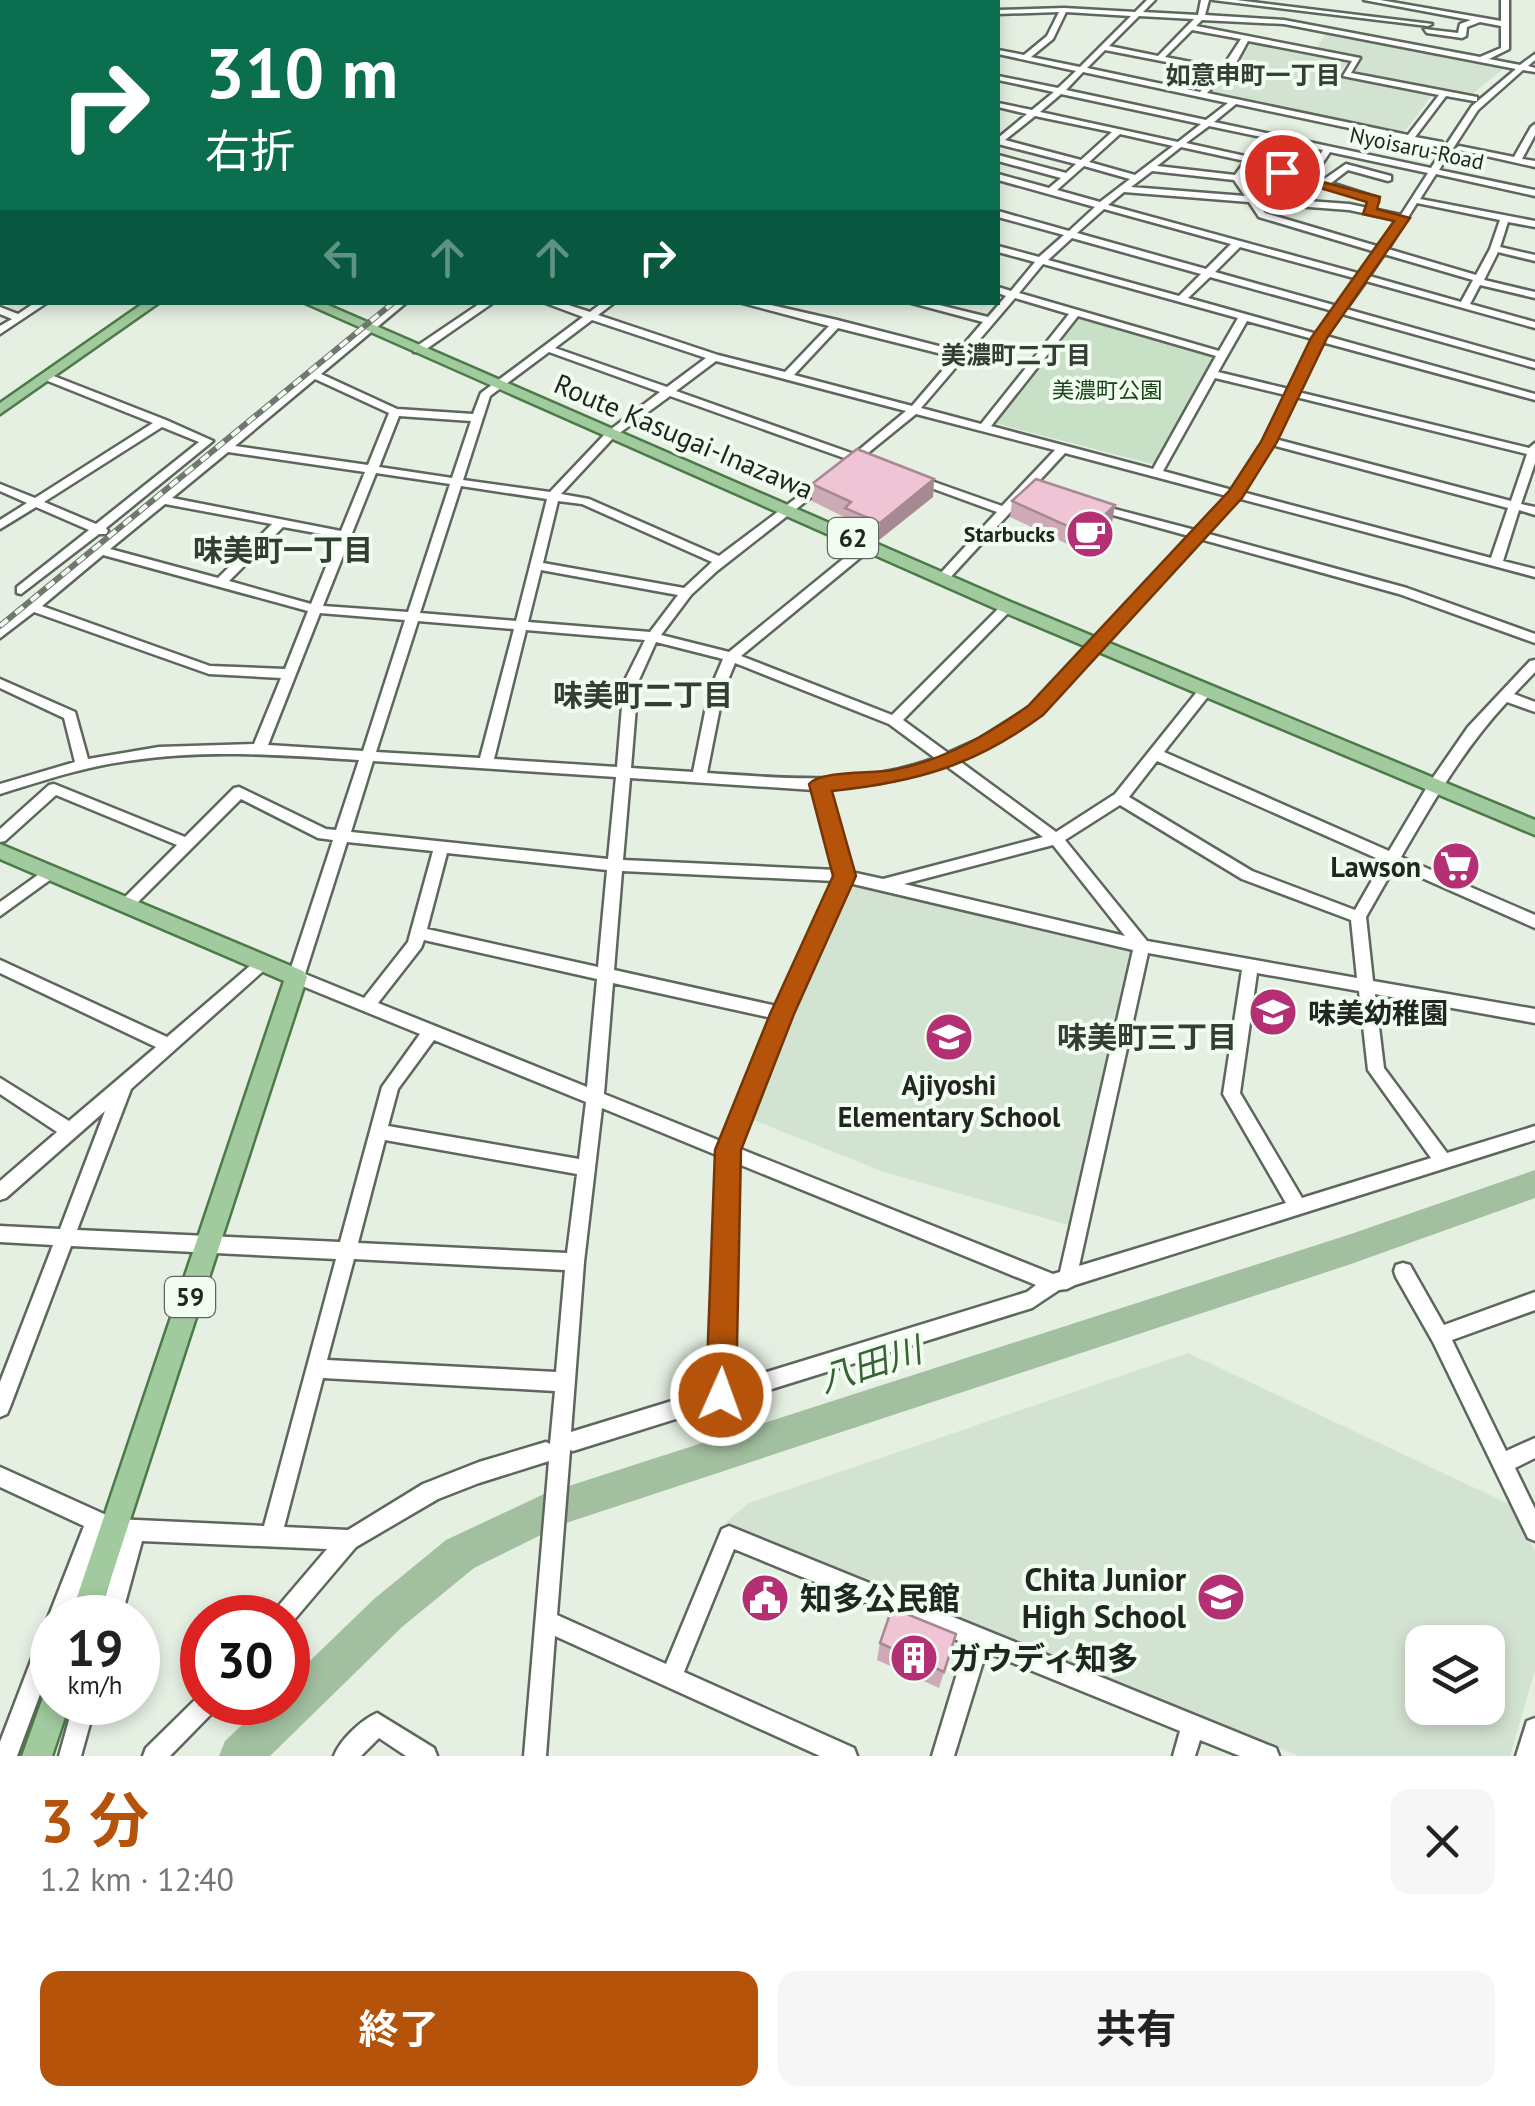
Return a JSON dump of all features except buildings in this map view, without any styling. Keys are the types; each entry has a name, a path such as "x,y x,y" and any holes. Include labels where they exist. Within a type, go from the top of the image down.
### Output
{"main road":[{"path":"0,410 150,305"},
{"name":"Route Kasugai-Inazawa","path":"316,305 1095,645 1535,828"},
{"path":"0,852 296,977"},
{"name":"59","path":"92,1595 296,977"},
{"path":"37,1756 47,1725"}],"street":[{"path":"1000,139 1059,92 1152,0"},
{"path":"1160,58 1201,16 1205,0"},
{"path":"1217,0 1384,18 1462,36 1463,26 1479,20"},
{"path":"1309,51 1342,0"},
{"path":"1368,0 1504,24"},
{"path":"1482,59 1505,49 1505,0"},
{"path":"1025,58 1050,37 1064,10"},
{"path":"1001,12 1064,10 1255,18 1535,70"},
{"path":"1421,47 1430,10"},
{"path":"1374,38 1384,18"},
{"path":"1190,27 1357,60 1346,74 1474,99"},
{"path":"1202,95 1246,38"},
{"path":"1105,48 1223,71"},
{"path":"1000,52 1439,144"},
{"path":"0,837 53,781 82,763 180,748 260,749 820,784 892,777 950,762 996,739 1035,710 1236,494 1269,442 1337,309 1364,278 1475,108 1535,56"},
{"name":"Nyoisaru-Road","path":"1000,78 1535,193"},
{"path":"1410,138 1444,93"},
{"path":"1005,292 1122,190 1234,102"},
{"path":"1000,105 1251,160 1375,200"},
{"path":"1000,127 1012,130"},
{"path":"1517,160 1535,128"},
{"path":"1050,192 1119,132"},
{"path":"1000,142 1138,178"},
{"path":"1458,149 1535,164"},
{"path":"1282,172 1318,162 1328,150"},
{"path":"1000,159 1069,177"},
{"path":"1237,178 1251,160"},
{"path":"1368,211 1397,164"},
{"path":"1152,168 1237,178 1262,215 1381,253 1535,295"},
{"path":"1324,184 1338,175 1386,182"},
{"path":"1000,178 1535,325"},
{"path":"1122,190 1368,211 1403,218"},
{"path":"1414,200 1535,224"},
{"path":"1000,215 1535,365"},
{"path":"1464,306 1495,250 1505,218"},
{"path":"1181,300 1238,244"},
{"path":"1000,250 1535,397"},
{"path":"1495,250 1535,258"},
{"path":"1005,292 1223,355"},
{"path":"0,331 38,305"},
{"path":"0,634 398,305"},
{"path":"418,350 485,305"},
{"path":"556,305 714,357 1535,573"},
{"path":"606,305 485,395 296,977 1060,1282"},
{"path":"773,305 960,355"},
{"path":"925,305 990,321"},
{"path":"535,1756 575,1262 594,1097 631,682 650,636 682,592 914,410 990,321 998,305"},
{"path":"0,310 19,318"},
{"path":"984,428 1075,313"},
{"path":"1156,473 1244,318"},
{"path":"787,376 836,324"},
{"path":"550,349 874,464"},
{"path":"486,764 518,625 554,495 610,434 714,357"},
{"path":"1213,374 1534,450 1496,562"},
{"path":"314,375 394,412 476,418"},
{"path":"21,590 207,441 46,377"},
{"path":"260,749 394,412"},
{"path":"0,525 162,422"},
{"path":"1269,442 1535,511"},
{"path":"228,448 554,495 609,510 721,562"},
{"path":"942,579 1062,449"},
{"path":"911,478 1004,511"},
{"path":"1029,486 1047,492"},
{"path":"0,488 120,537"},
{"path":"165,500 346,535"},
{"path":"1084,503 1404,591 1535,639"},
{"path":"220,582 280,522"},
{"path":"698,778 716,692 731,657 868,545"},
{"path":"102,550 316,609 650,636 731,657 894,721 1056,839 1142,946"},
{"path":"535,565 682,592"},
{"path":"32,607 208,670 291,674"},
{"path":"894,721 1007,607"},
{"path":"1444,1162 1376,1070 1358,916 1473,730 1535,664"},
{"path":"0,683 70,715 82,763"},
{"path":"882,884 1056,839 1120,798 1205,692"},
{"path":"1506,696 1535,707"},
{"path":"1155,754 1535,922"},
{"path":"2,783 53,781 188,844"},
{"path":"721,1395 728,1150 782,1014 845,876 820,784"},
{"path":"126,906 239,792 323,834 614,865 845,876 1142,946 1535,1016"},
{"path":"1120,798 1247,875 1358,916"},
{"path":"367,1005 415,944 441,848"},
{"path":"0,910 49,873"},
{"path":"418,933 782,1014"},
{"path":"1060,1282 1142,946"},
{"path":"0,1192 263,964"},
{"path":"0,966 168,1044"},
{"path":"1250,966 1232,1094 1298,1207"},
{"path":"272,1534 390,1088 432,1031"},
{"path":"0,1407 125,1082"},
{"path":"0,1086 70,1131"},
{"path":"379,1132 586,1168"},
{"path":"573,1441 1032,1299 1060,1282 1535,1133"},
{"path":"0,1234 575,1262"},
{"path":"1403,1271 1440,1336 1535,1531"},
{"path":"1440,1336 1535,1302"},
{"path":"318,1369 565,1382"},
{"path":"1503,1463 1535,1448"},
{"path":"0,1478 115,1526 349,1540 367,1533 411,1501 462,1478 546,1452"},
{"path":"73,1595 115,1526"},
{"path":"111,1595 115,1526"},
{"path":"671,1678 728,1536 1268,1756"},
{"path":"302,1595 349,1540"},
{"path":"548,1622 846,1756"},
{"path":"943,1756 979,1638"},
{"path":"6,1756 30,1693"},
{"path":"344,1756 377,1724 426,1756"},
{"path":"70,1756 79,1725"},
{"path":"154,1756 184,1725"},
{"path":"1184,1756 1193,1726"},
{"path":"1527,1756 1535,1729"}],"shaded area":[{"path":"1331,33 1504,68 1470,96 1357,74 1353,72 1361,60 1316,49"},
{"path":"1251,43 1344,61 1347,63 1338,75 1432,95 1405,131 1400,132 1212,92 1240,62"},
{"name":"Ajiyoshi Elementary School","path":"854,883 1129,949 1133,955 1068,1225 884,1172 751,1119 848,885"},
{"name":"Chita Junior High School","path":"1188,1353 1513,1506 1535,1551 1535,1670 1510,1756 1298,1756 725,1523 749,1503"}],"green space":[{"name":"美濃町公園","path":"1076,317 1216,357 1156,465 994,423"}],"waterway":[{"name":"八田川","path":"240,1756 388,1613 460,1554 557,1507 1351,1249 1535,1184"}],"railway":[{"path":"0,626 390,305"}],"place":[{"name":"Starbucks","path":"1090,534"},
{"name":"Lawson","path":"1456,866"},
{"name":"味美幼稚園","path":"1273,1012"},
{"name":"Ajiyoshi Elementary School","path":"949,1037"},
{"name":"Chita Junior High School","path":"1221,1597"},
{"name":"知多公民館","path":"765,1598"},
{"name":"ガウディ知多","path":"914,1658"}],"district":[{"name":"如意申町一丁目","path":"1253,75"},
{"name":"美濃町二丁目","path":"1016,355"},
{"name":"味美町一丁目","path":"283,549"},
{"name":"味美町二丁目","path":"643,694"},
{"name":"味美町三丁目","path":"1147,1036"}],"route":[{"path":"721,1395 728,1150 782,1014 845,876 820,784 892,777 950,762 996,739 1035,710 1236,494 1269,442 1319,338 1403,218 1368,211 1375,200 1282,172"}]}
